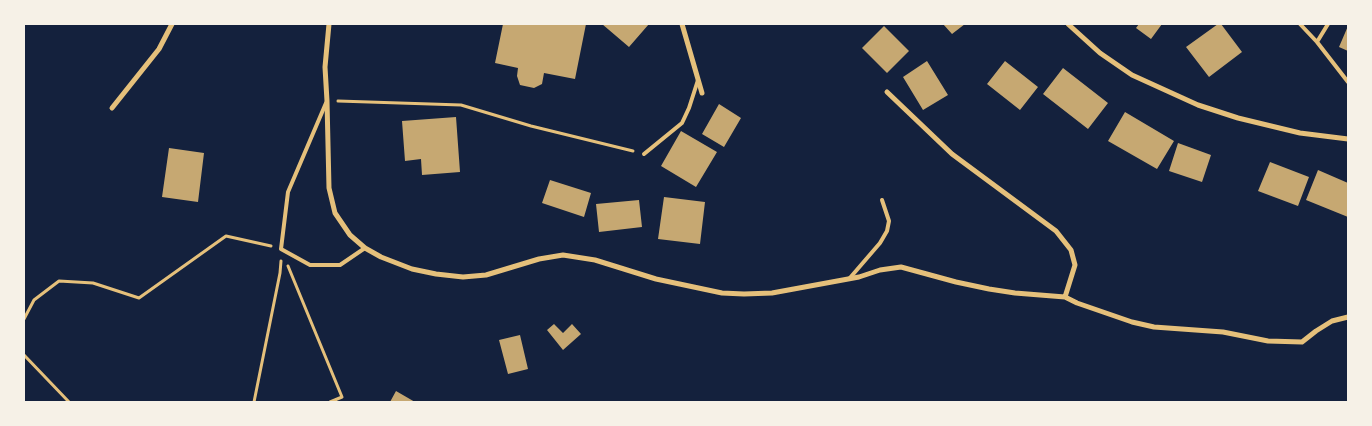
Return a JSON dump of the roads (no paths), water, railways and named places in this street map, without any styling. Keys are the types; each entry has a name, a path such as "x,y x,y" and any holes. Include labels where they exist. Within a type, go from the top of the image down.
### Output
{"street":[{"path":"112,108 159,49 172,24"},
{"path":"330,24 324,67 327,101 329,188 335,213 350,234 366,248 381,257 412,269 463,278 486,275 539,259 563,255 595,260 656,279 722,293 772,293 849,279 901,266 980,287 1016,293 1065,297 1132,322 1154,327 1302,342 1332,321 1348,317"},
{"path":"682,24 702,93"},
{"path":"1068,24 1100,53 1132,75 1198,105 1238,118 1300,133 1348,139"},
{"path":"887,92 952,154 1056,231 1071,250 1075,265 1065,297"}],"lane":[{"path":"1300,24 1317,42 1348,82"},
{"path":"1317,42 1328,24"},
{"path":"644,154 682,123 689,108 698,78"},
{"path":"327,101 288,192 281,248 310,266 340,265 366,248"},
{"path":"849,279 880,243 887,231 889,221 882,200"}]}
